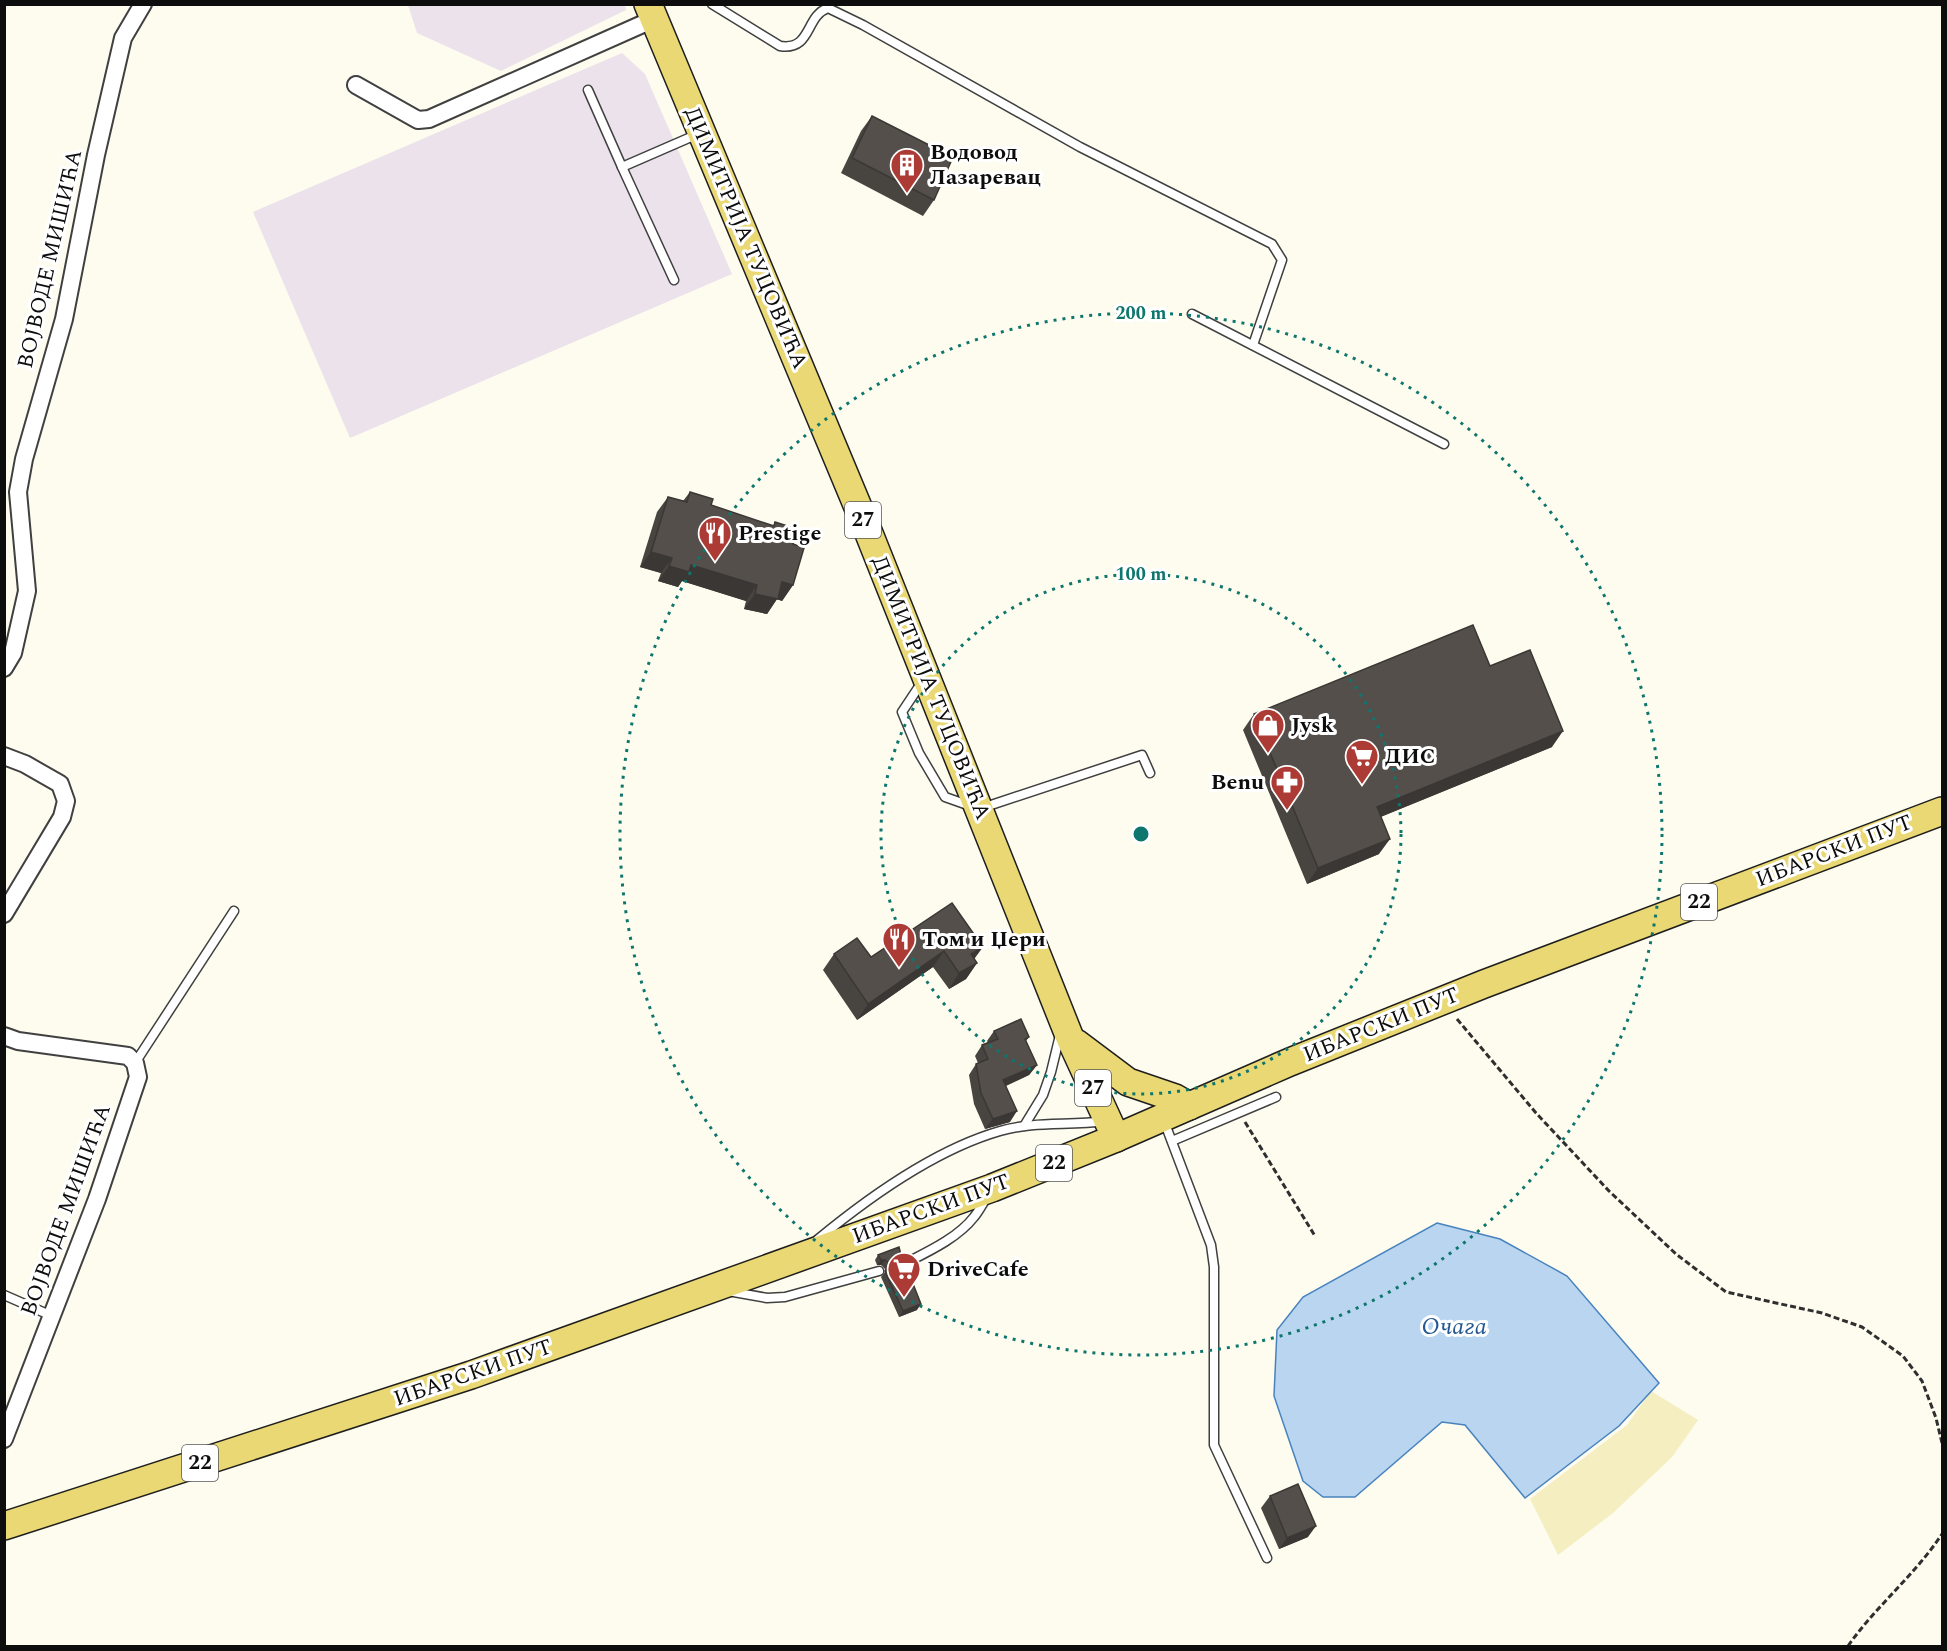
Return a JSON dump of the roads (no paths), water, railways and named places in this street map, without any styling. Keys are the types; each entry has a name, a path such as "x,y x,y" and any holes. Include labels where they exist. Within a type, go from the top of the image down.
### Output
{"main road":[{"name":"ДИМИТРИЈА ТУЦОВИЋА","path":"651,12 868,531 1067,1029 1112,1129"},
{"name":"ИБАРСКИ ПУТ","path":"4,1526 471,1375 992,1188 1112,1129 1167,1130 1189,1106 1290,1062 1442,1001 1942,811"},
{"path":"1067,1029 1128,1082 1174,1098 1189,1106"}],"street":[{"name":"ВОЈВОДЕ МИШИЋА","path":"4,668 13,653 27,591 18,492 24,459 64,319 96,155 123,38 143,4"},
{"path":"356,85 417,120 429,119 651,12"},
{"path":"4,756 25,764 60,784 66,801 62,817 4,914"},
{"path":"4,1036 18,1041 128,1056 135,1063"},
{"name":"ВОЈВОДЕ МИШИЋА","path":"4,1439 97,1199 138,1077 135,1063"}],"lane":[{"path":"712,4 780,46 801,41 819,13 828,8 863,25 1080,147 1272,244 1282,260 1253,345"},
{"path":"588,90 674,280"},
{"path":"622,167 702,133"},
{"path":"1192,314 1444,444"},
{"path":"926,676 902,712 919,753 945,797 979,809 1142,755 1150,773"},
{"name":"ВОЈВОДЕ МИШИЋА","path":"135,1063 234,911"},
{"path":"1024,1126 1042,1095 1067,1029"},
{"path":"1267,1558 1214,1445 1214,1267 1211,1245 1167,1130 1240,1113 1276,1097"},
{"path":"795,1258 866,1201 947,1152 1000,1131 1024,1126 1082,1124 1112,1129"},
{"path":"900,1266 932,1250 959,1231 974,1218 992,1188"},
{"path":"713,1287 767,1298 785,1297 879,1271"},
{"path":"4,1295 52,1316"}],"water":[{"name":"Очага","path":"1437,1223 1500,1239 1567,1276 1659,1383 1619,1426 1525,1498 1465,1425 1442,1422 1355,1497 1323,1497 1303,1481 1274,1396 1277,1330 1303,1297"}],"place":[{"name":"Водовод Лазаревац","path":"907,194"},
{"name":"Prestige","path":"715,562"},
{"name":"Jysk","path":"1268,754"},
{"name":"ДИС","path":"1362,785"},
{"name":"Benu","path":"1287,811"},
{"name":"Том и Џери","path":"899,968"},
{"name":"DriveCafe","path":"904,1298"}]}
